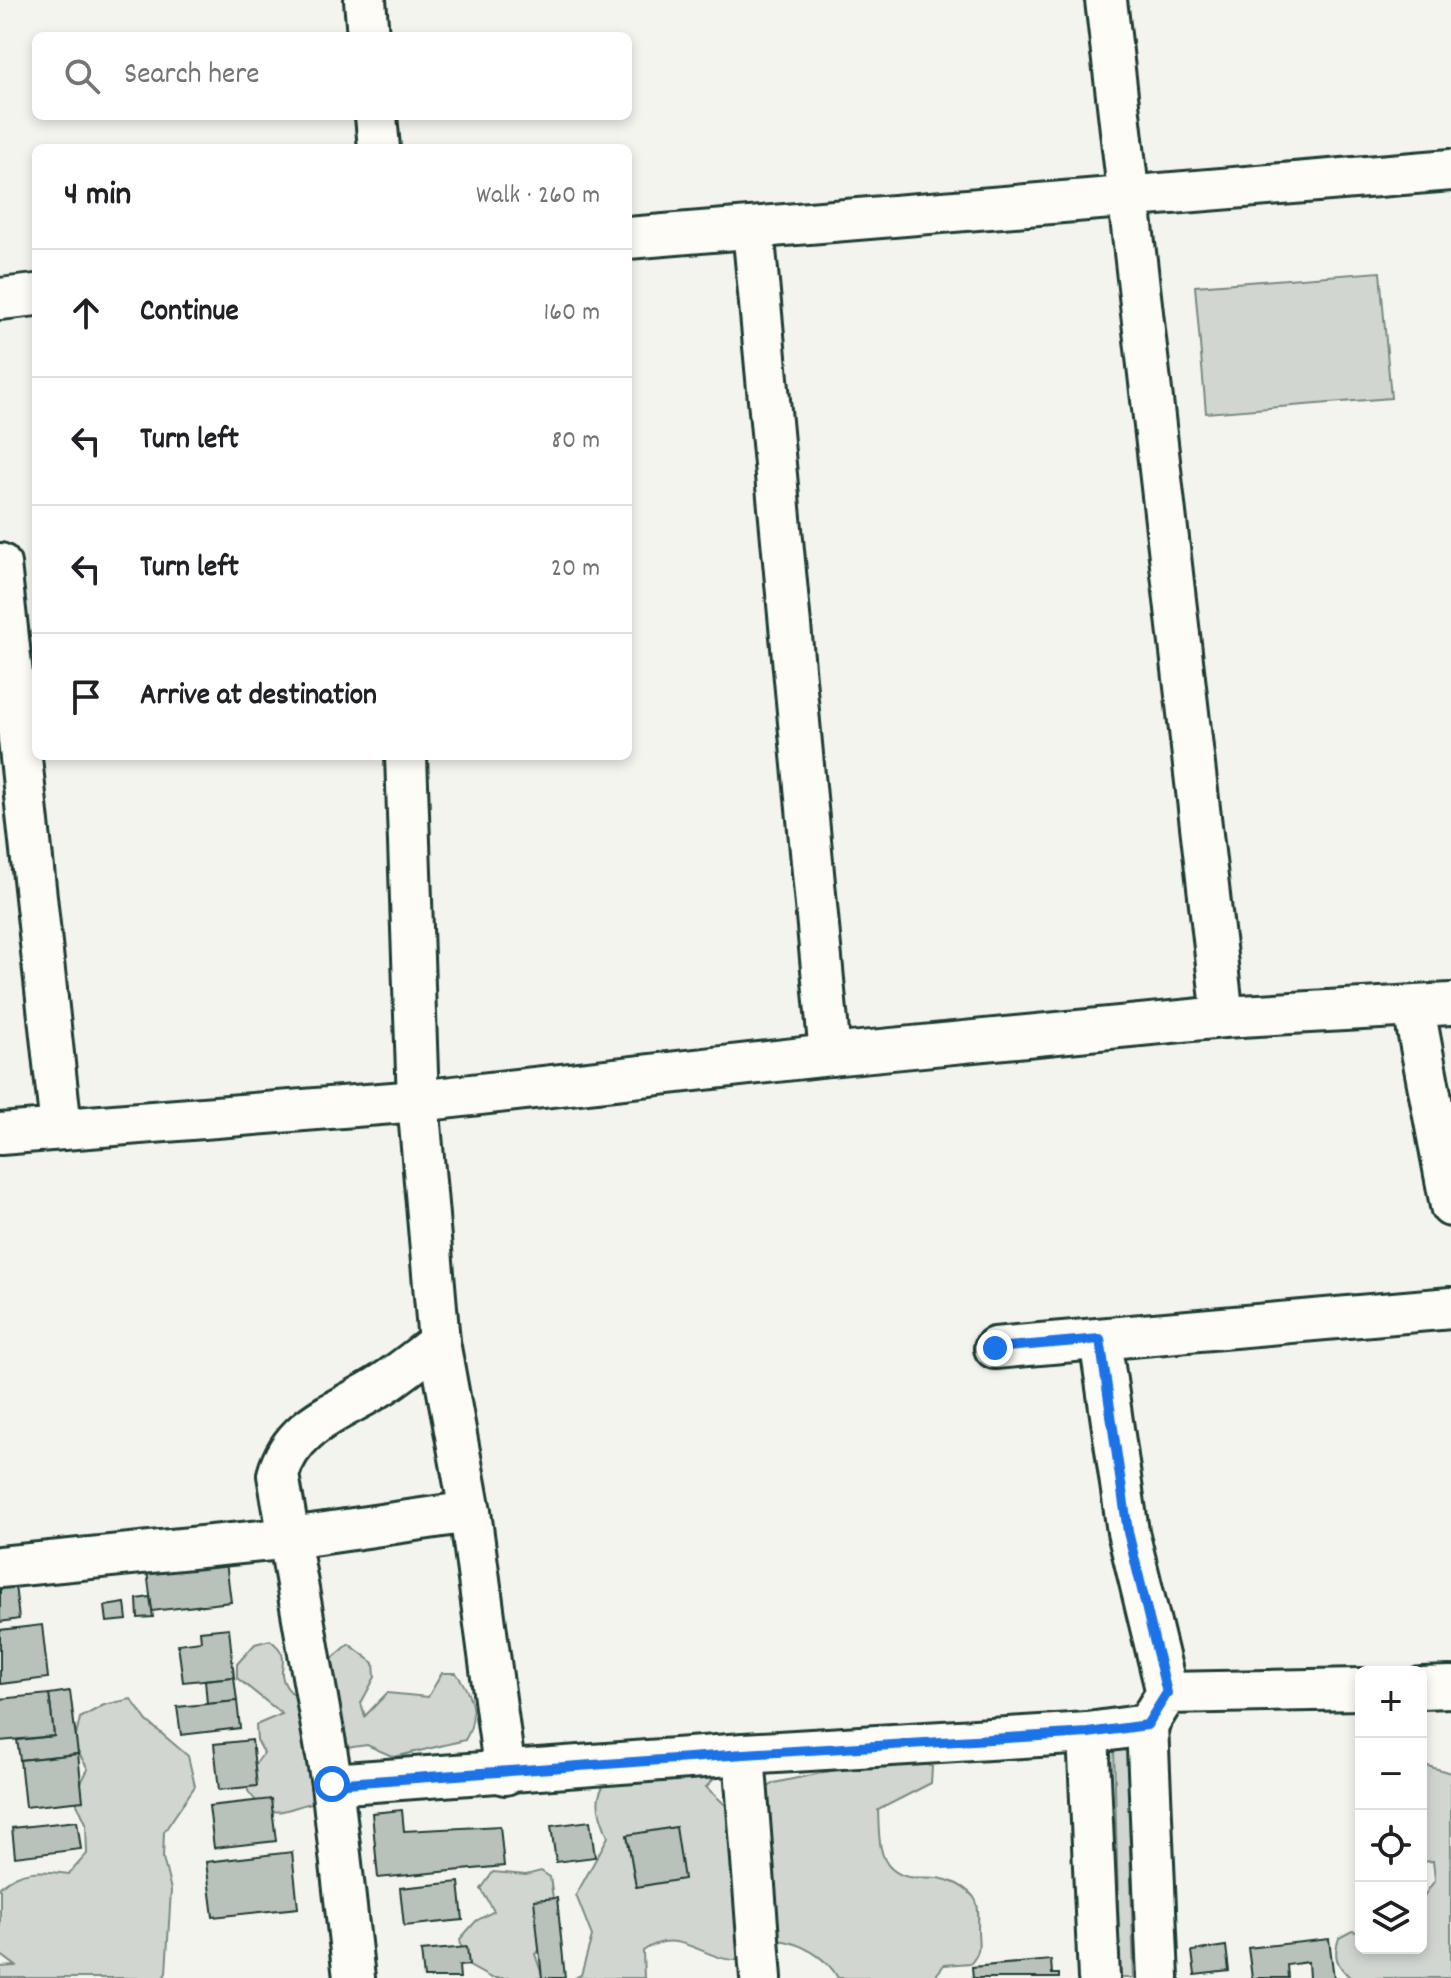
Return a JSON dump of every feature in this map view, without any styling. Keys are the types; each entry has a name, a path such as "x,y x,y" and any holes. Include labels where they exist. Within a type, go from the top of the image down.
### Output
{"street":[{"path":"365,0 368,32"},
{"path":"1106,0 1223,1017"},
{"path":"376,120 379,144"},
{"path":"632,238 1451,170"},
{"path":"753,228 830,1055"},
{"path":"0,299 32,295"},
{"path":"0,564 61,1128"},
{"path":"406,760 418,1101 439,1342 470,1512 505,1774"},
{"path":"0,1134 418,1101 830,1055 1223,1017 1432,1006 1451,1206"},
{"path":"995,1348 1451,1308"},
{"path":"1100,1339 1157,1709 1158,1978"},
{"path":"354,1978 332,1784 278,1475 284,1452 304,1431 384,1384 439,1342"},
{"path":"0,1567 291,1538 470,1512"},
{"path":"1427,1688 1451,1687"},
{"path":"332,1784 1088,1733 1157,1709 1355,1690"},
{"path":"1088,1733 1099,1978"},
{"path":"744,1754 761,1978"}],"shaded area":[{"path":"1380,272 1391,398 1206,413 1195,286"},
{"path":"270,1640 283,1658 282,1673 286,1686 306,1705 327,1663 349,1644 374,1663 375,1677 361,1703 365,1716 387,1693 428,1697 442,1673 456,1673 472,1706 469,1732 465,1740 394,1757 367,1745 339,1749 310,1744 304,1756 314,1767 322,1802 282,1811 266,1809 248,1791 246,1776 264,1753 257,1740 256,1725 282,1714 237,1678 237,1664 255,1644"},
{"path":"131,1699 147,1721 188,1756 195,1786 164,1832 163,1858 171,1890 166,1973 163,1978 0,1978 0,1967 16,1966 0,1954 0,1887 24,1873 69,1874 87,1854 86,1823 74,1797 88,1769 74,1745 80,1718 104,1705"},
{"path":"1114,1747 1127,1750 1134,1978 1120,1978"},
{"path":"920,1760 932,1767 931,1783 878,1810 881,1850 887,1864 899,1874 947,1880 974,1897 979,1947 971,1963 944,1965 934,1978 838,1978 820,1957 785,1941 777,1940 754,1957 735,1960 671,1942 658,1943 643,1951 644,1978 575,1978 581,1975 592,1936 576,1895 608,1837 598,1802 602,1788 615,1772 718,1775 706,1787 734,1813 774,1783 859,1765"},
{"path":"1427,1766 1451,1773 1451,1978 1351,1978 1339,1964 1336,1950 1339,1938 1352,1931 1355,1932 1355,1954 1427,1954 1427,1891 1435,1880 1433,1861 1427,1862"},
{"path":"541,1871 550,1877 558,1934 535,1954 543,1978 491,1978 464,1963 460,1939 476,1921 494,1911 481,1889 493,1872 526,1875"}],"building":[{"path":"226,1562 231,1602 152,1611 147,1571"},
{"path":"15,1585 19,1619 0,1622 0,1587"},
{"path":"150,1597 153,1617 138,1618 137,1599"},
{"path":"125,1603 127,1620 107,1622 105,1606"},
{"path":"42,1625 48,1678 0,1684 0,1630"},
{"path":"229,1628 234,1677 183,1682 178,1644 201,1641 200,1631"},
{"path":"234,1677 237,1701 207,1704 205,1680"},
{"path":"70,1691 78,1754 20,1760 17,1740 54,1736 49,1694"},
{"path":"49,1694 54,1736 0,1741 0,1699"},
{"path":"237,1701 240,1728 181,1735 177,1707"},
{"path":"252,1740 257,1786 219,1790 214,1744"},
{"path":"78,1754 83,1801 25,1807 20,1760"},
{"path":"271,1799 276,1841 214,1848 209,1806"},
{"path":"402,1810 404,1831 500,1826 504,1866 378,1878 372,1813"},
{"path":"77,1821 81,1849 15,1857 12,1828"},
{"path":"590,1821 595,1857 556,1862 551,1826"},
{"path":"676,1827 684,1879 636,1887 627,1835"},
{"path":"292,1852 298,1908 213,1917 206,1862"},
{"path":"459,1882 463,1920 404,1926 400,1888"},
{"path":"557,1898 565,1978 542,1978 534,1900"},
{"path":"1329,1939 1334,1978 1309,1978 1308,1962 1287,1965 1288,1978 1252,1978 1248,1948"},
{"path":"1226,1946 1229,1971 1195,1975 1192,1951"},
{"path":"467,1947 469,1965 459,1966 460,1978 424,1978 421,1951"},
{"path":"1051,1960 1052,1974 1059,1974 1059,1978 973,1978 972,1967"}],"route":[{"path":"332,1784 1088,1733 1147,1725 1167,1693 1128,1532 1100,1339 995,1348"}]}
